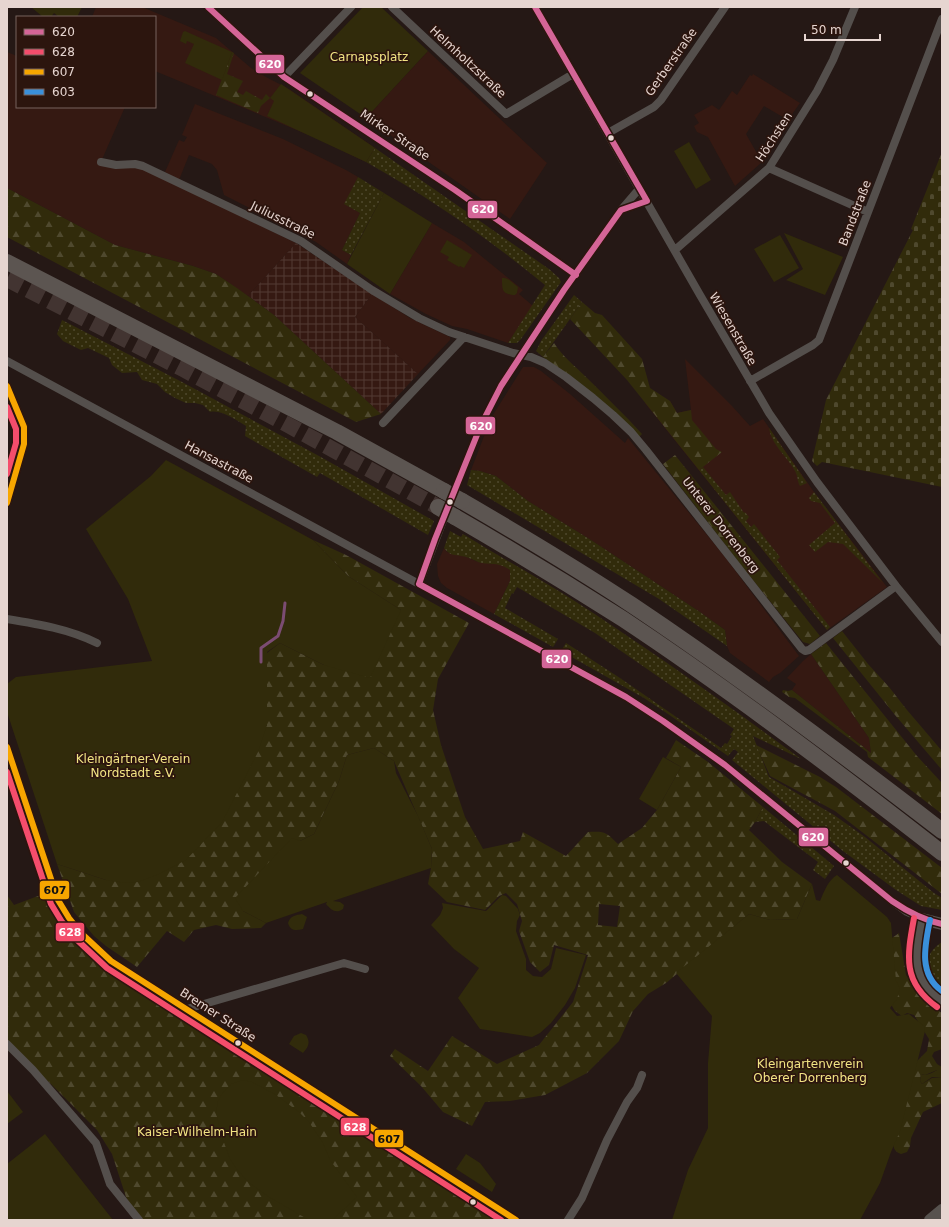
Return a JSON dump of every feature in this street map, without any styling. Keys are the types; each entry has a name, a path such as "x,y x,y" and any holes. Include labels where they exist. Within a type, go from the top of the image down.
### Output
{"highway":[{"path":"7,262 337,432 462,501 566,563 631,604 694,647 824,741 942,831"},
{"path":"438,507 557,578 676,656 809,751 942,852"}],"street":[{"name":"Mirker Straße","path":"208,7 284,77 373,135 576,275"},
{"path":"284,77 351,7"},
{"name":"Helmholtzstraße","path":"392,7 506,114 573,74"},
{"name":"Wiesenstraße","path":"535,7 769,413 818,482 896,586 942,642"},
{"name":"Höchsten","path":"674,250 769,168 817,91 833,60 854,7"},
{"name":"Gerberstraße","path":"608,133 654,107 661,100 723,8"},
{"name":"Bandstraße","path":"750,381 813,345 819,340 942,19"},
{"name":"Juliusstraße","path":"101,162 116,165 135,164 143,166 302,241 391,302 419,318 449,332 521,355"},
{"path":"769,168 868,212"},
{"path":"419,584 435,539 481,425 501,386 562,294 621,210 640,189"},
{"path":"621,210 647,201"},
{"path":"383,423 464,337"},
{"name":"Unterer Dorrenberg","path":"521,355 531,356 545,363 566,377 593,398 631,432 805,651 813,647 896,586"},
{"name":"Hansastraße","path":"7,361 626,697 725,765 892,901 907,912 922,919"},
{"path":"7,386 24,427 24,444 7,503"},
{"path":"7,619 42,625 83,636 97,643"},
{"name":"Bremer Straße","path":"7,748 54,889 71,922 90,943 111,961 516,1220"},
{"path":"942,924 922,919 917,957 919,974 923,984 928,991 942,1001"},
{"path":"187,1009 344,962 365,969"},
{"path":"7,1044 33,1070 96,1143 110,1184 139,1220"},
{"path":"568,1220 582,1198 607,1140 627,1102 637,1088 642,1075"},
{"path":"930,1220 942,1210"}],"shaded area":[{"path":"96,7 142,7 216,38 251,68 289,89 375,148 366,162 316,138 156,71 156,16 92,16"},
{"path":"428,51 547,163 510,219 366,118"},
{"path":"7,52 16,56 16,108 125,108 100,164 143,168 296,243 248,296 216,274 193,266 115,245 7,188"},
{"path":"753,74 800,103 788,120 764,106 746,134 762,162 735,186 708,137 697,132 694,126 699,123 694,115 712,105 719,110 732,91 737,95 750,75 752,76"},
{"path":"195,104 283,139 358,177 345,204 360,213 342,250 351,255 347,264 316,242 224,195 217,170 212,164 189,155 179,180 165,172 179,140 184,142 187,137 182,135"},
{"path":"432,223 464,242 523,290 519,294 533,306 508,343 467,329 452,326 426,314 390,294"},
{"path":"296,243 372,294 355,317 418,374 381,414 274,315 248,296"},
{"path":"372,294 410,318 450,337 450,340 418,374 355,317"},
{"path":"685,359 750,426 763,419 814,492 887,587 827,630 645,403 670,401 677,413 691,410"},
{"path":"523,367 534,367 541,371 570,394 625,443 628,438 725,557 799,656 769,682 730,653 727,646 725,630 700,612 591,540 528,501 496,476 471,470 491,418"},
{"path":"444,548 447,552 464,556 478,562 502,564 510,570 510,581 494,614 447,588 441,583 438,576 437,564"},
{"path":"811,654 869,738 871,753 792,690 796,684 787,678"}],"green space":[{"path":"31,7 82,7 78,16 58,16 54,13 52,16 42,16"},
{"name":"Carnapsplatz","path":"363,7 381,7 428,51 366,118 300,73"},
{"path":"185,31 232,52 222,80 185,63 194,44 187,41 186,44 180,41 183,32"},
{"path":"232,52 234,53 227,74 243,81 237,92 243,95 246,91 262,100 266,94 270,98 261,106 258,113 216,95"},
{"path":"281,84 375,148 366,162 267,116 274,101 270,98"},
{"path":"689,142 711,180 696,189 674,151"},
{"path":"375,148 549,269 559,278 561,282 517,343 508,343 545,285 502,251 458,220 413,190 366,162"},
{"path":"942,152 942,487 822,462 817,466 812,461 826,400 913,230 911,229"},
{"path":"358,177 384,193 351,255 342,250 360,213 344,204"},
{"path":"7,188 115,245 193,266 216,274 274,315 381,414 356,422 7,237"},
{"path":"384,193 432,223 390,294 347,264"},
{"path":"784,233 843,257 825,295 786,280 803,269"},
{"path":"780,235 799,268 774,282 754,249"},
{"path":"447,240 472,255 464,268 459,267 447,260 449,257 440,252"},
{"path":"502,278 509,279 518,287 515,295 505,293 502,286"},
{"path":"574,295 582,302 543,357 536,351 541,341"},
{"path":"582,302 595,313 602,315 642,359 650,388 670,401 677,413 691,410 692,420 716,449 722,452 699,470 627,380 570,319"},
{"path":"62,320 182,382 319,456 434,521 428,535 320,473 317,477 245,436 246,426 233,418 219,412 210,412 203,405 186,403 165,392 157,384 142,380 137,372 122,373 112,365 109,358 88,348 81,350 63,341 57,334"},
{"path":"554,343 565,357 642,434 639,437 561,370 543,357"},
{"path":"769,428 807,483 800,486 795,471 776,446"},
{"path":"675,455 820,636 810,644 803,642 744,569 663,464"},
{"name":"Kleingärtner-Verein Nordstadt e.V.","path":"166,460 313,540 348,576 401,610 370,678 324,665 280,643 267,652 267,725 258,752 222,822 186,860 159,874 138,882 126,883 106,880 57,864 7,712 7,684 16,677 152,661 128,599 86,529 151,476"},
{"path":"703,467 726,495 730,492 744,513 745,512 749,517 746,521 751,527 754,524 780,557 777,560 830,627 827,630 699,470"},
{"path":"471,470 496,476 528,501 591,540 700,612 725,630 727,646 659,599 467,485"},
{"path":"814,492 883,583 843,544 828,542 815,552 809,545 835,523 820,503 811,501 809,498"},
{"path":"450,531 461,537 463,534 570,598 687,677 801,759 753,736 769,777 834,815 865,837 942,898 942,910 921,906 896,890 843,851 732,760 738,752 734,749 728,756 644,698 561,651 566,643 620,678 721,748 725,743 727,744 734,729 595,633 517,587 513,594 512,593 505,608 558,639 553,647 494,614 510,581 510,570 498,565 478,562 468,557 450,553 444,548"},
{"path":"313,540 346,555 469,623 438,679 433,710 441,745 465,817 483,849 520,841 523,832 566,856 588,832 605,833 618,844 642,828 657,810 681,767 666,758 676,740 708,762 763,807 749,830 782,862 812,884 797,919 770,920 749,914 666,983 648,994 633,1011 619,1041 587,1073 545,1095 510,1101 485,1102 472,1126 443,1112 421,1086 390,1056 395,1049 428,1071 452,1036 497,1064 539,1045 573,1002 588,955 554,945 549,965 540,972 530,962 519,931 522,921 517,904 506,893 499,896 485,910 447,902 428,884 432,849 394,761 374,748 347,755 339,781 314,834 300,841 243,911 266,923 261,928 232,929 216,925 194,930 184,942 167,931 137,967 106,946 94,936 74,912 57,864 106,880 267,725 267,653 280,643 324,665 401,610 348,576","holes":["599,904 620,906 617,927 598,925"]},
{"path":"842,631 942,751 942,770 895,715 833,638"},
{"path":"826,643 917,756 942,783 942,814 868,757 867,752 795,698 789,697 782,692 783,690 792,690 871,753 869,738 811,654"},
{"path":"756,745 820,777 836,787 942,868 942,894 835,811 770,776"},
{"path":"374,748 394,761 396,773 418,816 432,849 431,868 333,901 340,902 344,905 343,909 338,911 334,911 330,908 326,904 327,902 266,923 243,911 235,898 292,838 300,841 314,834 339,781 347,755"},
{"path":"663,757 681,767 657,810 639,799"},
{"path":"763,807 834,866 825,879 813,870 818,862 764,821 755,822"},
{"name":"Kleingartenverein Oberer Dorrenberg","path":"837,875 887,917 891,923 896,981 900,988 897,999 890,1008 897,1016 909,1014 924,1026 925,1031 900,1131 880,1183 860,1220 672,1220 688,1170 708,1128 708,1063 712,1016 676,973 749,914 770,920 797,919 812,884 816,900 820,901 829,883"},
{"name":"Kaiser-Wilhelm-Hain","path":"46,893 54,913 61,919 73,937 89,953 120,976 306,1097 503,1220 140,1220 126,1197 112,1154 97,1130 50,1083 7,1050 7,895 14,905"},
{"path":"502,895 506,896 518,909 520,915 517,921 516,931 526,959 526,970 533,976 542,977 551,969 556,948 586,955 575,988 565,1005 551,1023 540,1033 532,1037 480,1029 458,998 479,968 454,949 431,925 440,915 443,908 442,903 486,911"},
{"path":"302,914 307,917 303,929 296,930 290,928 288,923 290,919 295,915"},
{"path":"899,933 906,975 924,1001 942,1013 942,1049 934,1052 932,1056 937,1064 937,1070 925,1075 921,1074 920,1081 922,1084 932,1078 942,1078 942,1103 923,1112 911,1138 910,1146 907,1152 901,1154 894,1148 893,1144 917,1061 927,1051 929,1039 914,1015 907,1013 902,1016 895,1011 889,1001 892,938"},
{"path":"942,942 942,991 931,980 927,966 930,953"},
{"path":"301,1033 306,1035 309,1043 303,1053 289,1044 294,1036"},
{"path":"937,1064 942,1067 942,1078 932,1077 922,1084 920,1081 921,1074 931,1073 937,1070"},
{"path":"243,1080 252,1082 276,1095 299,1112 309,1122 323,1143 330,1160 357,1197 332,1220 309,1220 269,1197 248,1182 230,1159 222,1137 216,1113 218,1101 222,1094 231,1084"},
{"path":"7,1091 23,1112 7,1124"},
{"path":"45,1134 113,1220 7,1220 7,1164"},
{"path":"466,1154 480,1163 496,1184 492,1192 456,1169"}],"waterway":[{"path":"261,662 261,648 278,636 283,621 285,603"}],"tunnel":[{"path":"7,279 183,369 438,507"}],"transit line":[{"name":"620","path":"208,7 284,77 455,190 576,275"},
{"name":"620","path":"419,584 435,539 481,425 501,386 564,290 621,210 647,201 535,7"},
{"name":"607","path":"7,386 24,427 24,444 7,503"},
{"name":"628","path":"7,407 16,429 16,443 7,474"},
{"name":"620","path":"419,584 626,697 663,721 725,765 892,901 916,915 942,924"},
{"name":"607","path":"7,747 58,900 69,918 81,933 111,961 516,1220"},
{"name":"628","path":"7,772 51,904 62,922 75,938 107,968 501,1220"},
{"name":"628","path":"914,918 909,956 912,978 926,998 937,1007"},
{"name":"603","path":"930,920 925,949 926,968 934,984 942,991"}]}
